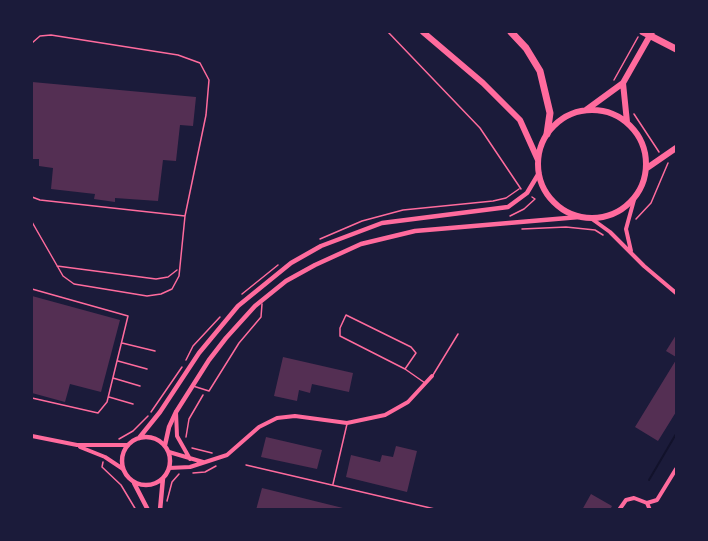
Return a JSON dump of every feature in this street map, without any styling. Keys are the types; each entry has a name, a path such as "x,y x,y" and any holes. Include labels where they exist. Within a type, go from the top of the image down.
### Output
{"highway":[{"path":"423,32 483,83 520,120 538,160"},
{"path":"511,32 526,48 540,71 549,104 547,134 538,160 538,173 552,201 579,217 592,219 615,214 634,200 643,185 647,168 644,147 627,122 623,83"},
{"path":"642,32 676,49"},
{"path":"547,134 564,118 586,110 623,83 652,32"},
{"path":"586,110 607,112 627,122"},
{"path":"647,168 676,148"}],"street":[{"path":"123,469 122,456 128,445 139,438 160,412 199,353 238,306 291,263 321,246 382,223 508,207 527,193 538,173"},
{"path":"631,252 626,228 634,200"},
{"path":"160,510 163,478 169,468 165,445 168,427 176,412 226,338 262,300 286,281 332,256 387,236 415,231 579,217"},
{"path":"592,219 610,231 644,266 676,293"},
{"path":"169,468 190,467 227,455 259,427 277,418 295,416 347,423 385,415 408,402 432,376"},
{"path":"176,412 177,436 190,459"},
{"path":"32,436 77,445 128,445"},
{"path":"139,438 153,438 165,445"},
{"path":"77,445 105,457 123,469 133,481 148,510"},
{"path":"168,452 204,462"},
{"path":"647,503 657,500 676,469"},
{"path":"133,481 148,485 163,478"},
{"path":"619,510 629,499 640,499 647,503 650,510"}],"lane":[{"path":"32,43 40,36 62,37 178,55 200,63 206,70 209,80 206,115 185,216 177,281 172,289 161,294 147,296 83,287 63,276 32,222"},
{"path":"32,196 40,200 185,216"},
{"path":"56,266 156,279 168,277 179,269"},
{"path":"32,289 128,316 103,409 92,414 32,398"},
{"path":"192,386 209,391 239,343 261,317 262,300"},
{"path":"405,369 416,353 411,347 346,315 340,328 340,336 405,369 426,383"},
{"path":"432,376 458,334"},
{"path":"121,343 155,351"},
{"path":"117,361 147,369"},
{"path":"112,378 140,386"},
{"path":"108,397 133,404"},
{"path":"333,484 347,423"},
{"path":"246,465 439,510"}],"path":[{"path":"388,32 480,128 520,188 535,199 524,209 506,218 506,224"},
{"path":"612,82 642,32"},
{"path":"633,112 669,164 663,171 651,203 636,219"},
{"path":"318,240 362,221 447,204 493,201 506,198 520,188"},
{"path":"519,229 566,226 595,230 605,236 610,231"},
{"path":"235,300 283,261"},
{"path":"119,439 133,431 150,414 193,346 221,315"},
{"path":"105,457 102,467 121,485 136,510"}],"building":[{"path":"32,82 196,97 193,126 180,125 176,161 163,160 158,201 115,198 115,202 94,199 95,194 51,189 53,168 39,166 39,159 32,159"},
{"path":"32,296 120,320 101,392 70,384 65,402 32,393"},
{"path":"676,335 676,357 666,351"},
{"path":"283,357 353,373 349,392 312,384 310,393 299,390 297,401 274,396"},
{"path":"676,360 676,412 658,441 635,427"},
{"path":"266,437 322,450 317,469 261,457"},
{"path":"396,446 417,451 407,492 346,477 351,455 380,462 382,455 393,457"},
{"path":"262,488 347,509 347,510 256,510"},
{"path":"591,494 612,506 610,510 582,510"}],"waterway":[{"path":"649,480 676,434"}]}
